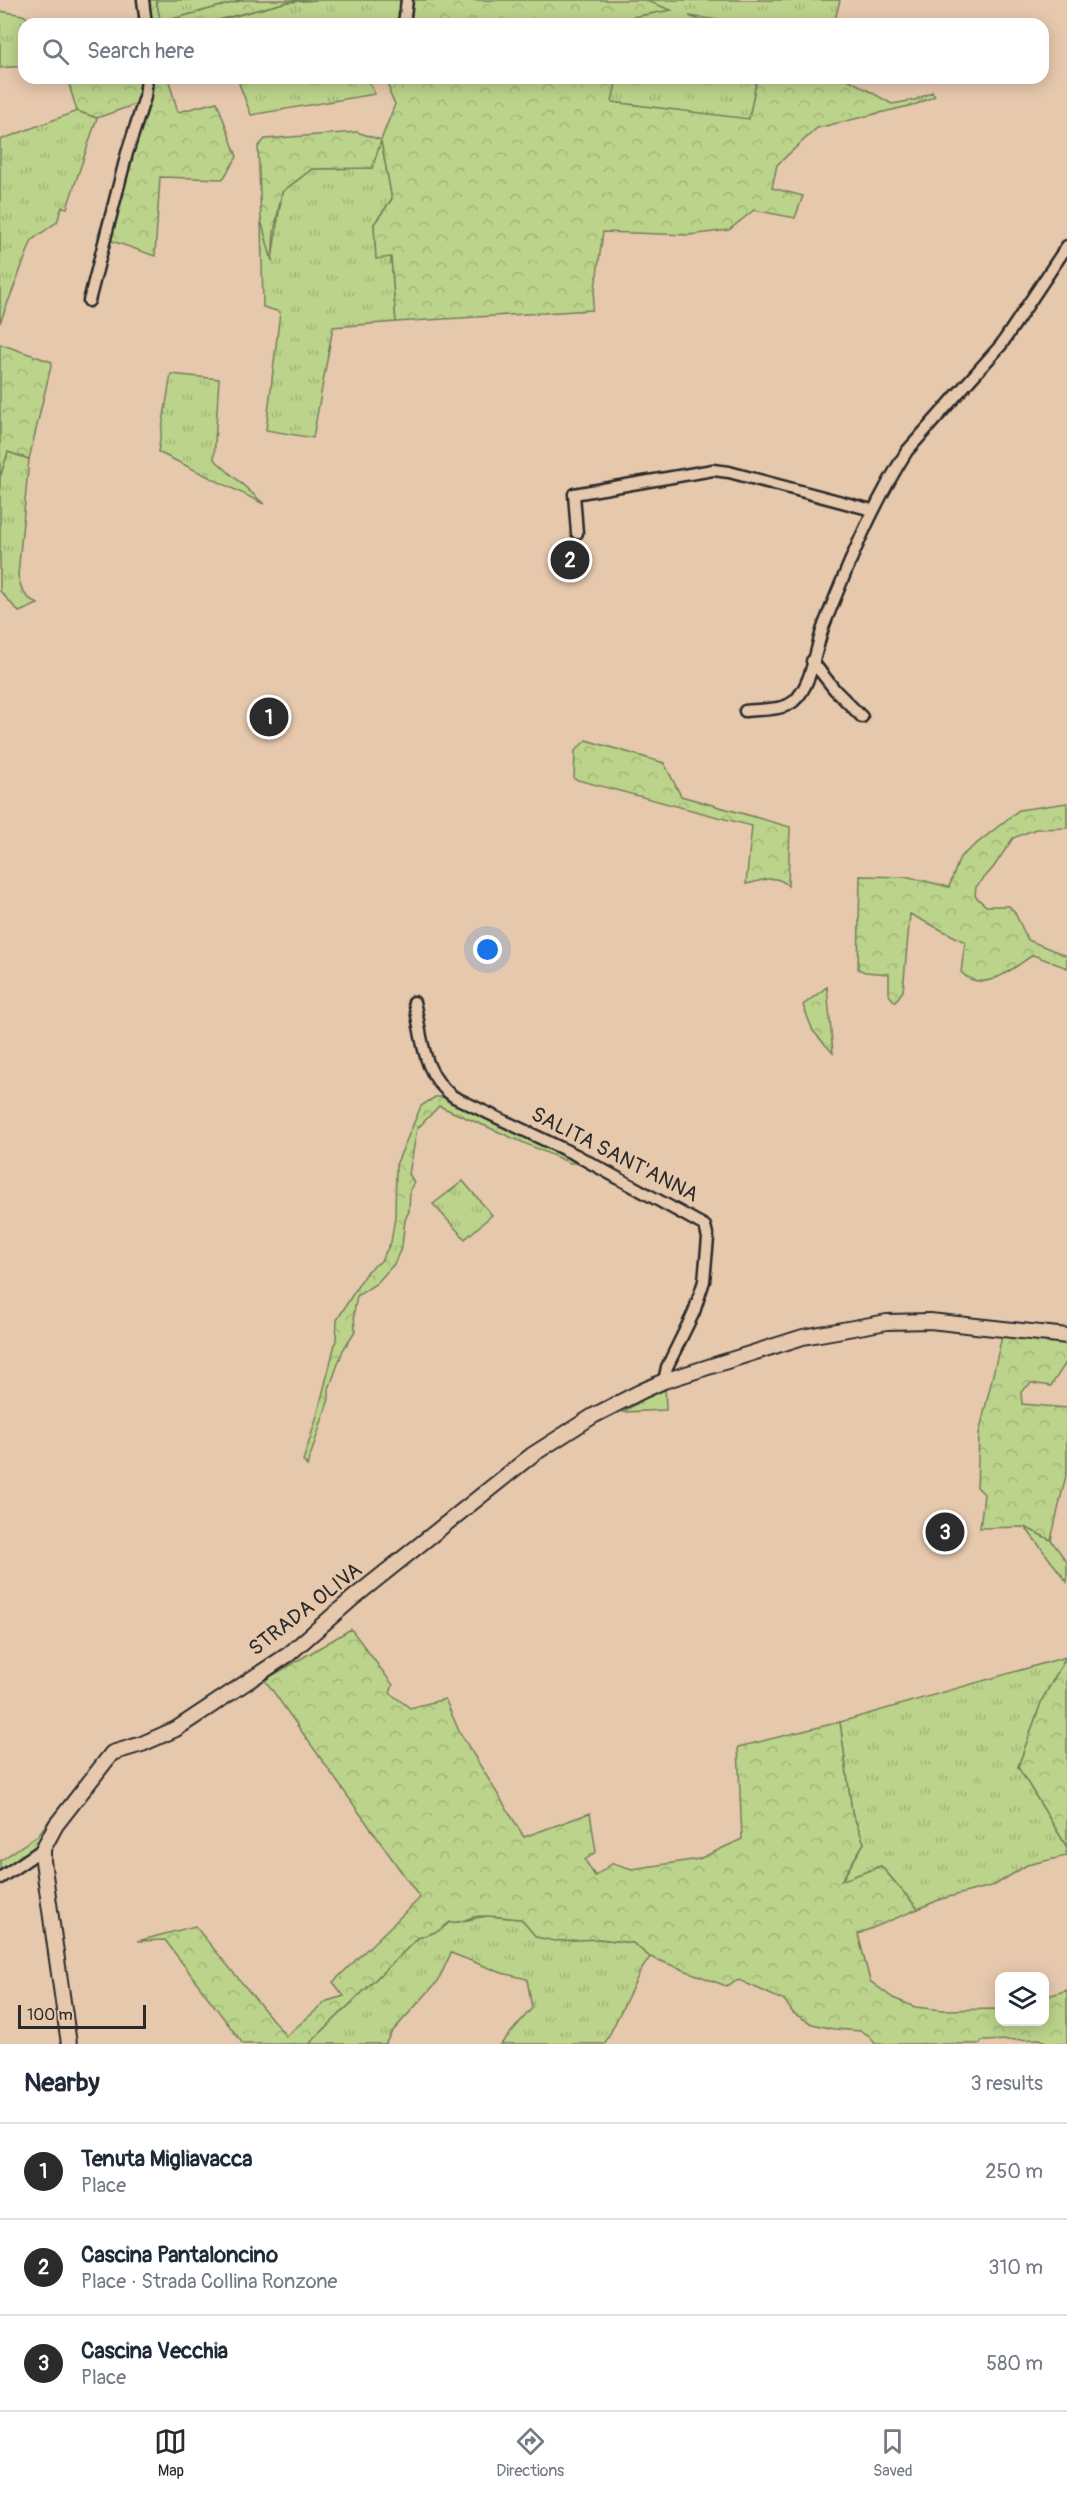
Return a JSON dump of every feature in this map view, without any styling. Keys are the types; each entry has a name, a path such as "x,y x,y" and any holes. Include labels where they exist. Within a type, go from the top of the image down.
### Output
{"street":[{"path":"143,0 145,18"},
{"path":"405,18 407,0"},
{"path":"88,301 127,153 145,97 146,84"},
{"path":"745,711 784,706 795,701 809,674 823,628 872,510 907,451 1001,345 1067,246"},
{"path":"577,532 574,494 699,471 729,472 872,510"},
{"path":"812,661 835,690 862,717"},
{"name":"SALITA SANT'ANNA","path":"414,1002 422,1048 430,1070 442,1089 454,1097 576,1155 705,1226 708,1238 704,1281 694,1312 660,1383"},
{"path":"660,1383 813,1334 887,1322 930,1321 1067,1335"},
{"name":"STRADA OLIVA","path":"0,1878 44,1849 56,1825 112,1753 176,1729 288,1654 352,1598 532,1455 593,1416 660,1383"},
{"path":"44,1849 43,1861 69,2044"}],"green space":[{"path":"141,0 156,0 160,18 146,18"},
{"path":"156,0 244,0 176,18 160,18"},
{"path":"244,0 316,0 287,2 226,18 176,18"},
{"path":"404,0 400,18 227,18 287,2"},
{"path":"404,0 644,0 671,10 633,18 401,18"},
{"path":"644,0 840,0 836,18 703,18 689,16 694,18 633,18 669,10"},
{"path":"0,11 23,15 27,18 18,18 18,66 0,68"},
{"path":"69,84 170,84 178,112 217,102 237,157 223,179 160,177 155,256 98,236 142,102 97,118 77,111"},
{"path":"239,84 370,84 375,94 251,115"},
{"path":"389,84 616,84 612,102 749,119 756,84 857,84 892,104 915,100 932,92 935,96 917,104 817,128 777,165 772,188 803,196 795,218 754,210 729,230 689,235 603,232 592,310 396,322 391,257 376,259 374,224 392,199 381,141 372,168 312,169 282,192 274,232 272,261 261,220 258,147 265,139 357,132 381,140 395,104"},
{"path":"616,84 756,84 749,120 611,102"},
{"path":"77,111 97,118 67,208 62,207 57,222 32,240 0,323 0,140"},
{"path":"381,140 392,199 374,224 376,258 391,256 396,322 333,327 313,438 266,430 280,312 263,307 261,220 272,259 282,192 312,169 372,168"},
{"path":"0,344 52,362 29,459 8,452 0,477"},
{"path":"171,374 219,379 214,459 264,504 158,452"},
{"path":"8,452 29,459 18,575 24,592 29,599 38,604 19,612 0,591 0,477"},
{"path":"586,740 664,763 681,796 790,827 788,886 774,879 746,884 752,826 574,779 575,751"},
{"path":"1067,803 1067,828 1036,829 1013,838 993,868 976,887 975,896 986,906 1009,906 1014,911 1028,940 1067,956 1067,968 1033,955 988,981 970,979 961,972 965,942 910,914 903,991 895,1002 889,995 889,974 865,972 858,969 860,876 909,877 949,887 960,857 1019,810"},
{"path":"827,987 833,1053 813,1031 803,1005"},
{"path":"435,1097 448,1097 578,1163 570,1163 439,1106 417,1129 409,1174 414,1182 410,1190 409,1211 405,1220 402,1246 394,1264 377,1283 357,1296 354,1312 355,1331 343,1350 329,1389 329,1399 307,1466 303,1461 336,1340 337,1320 367,1271 381,1261 391,1242 395,1217 396,1165 421,1106"},
{"path":"463,1181 492,1215 465,1239 433,1204"},
{"path":"1003,1332 1067,1339 1067,1361 1051,1386 1031,1383 1021,1392 1022,1404 1067,1408 1067,1471 1051,1540 1025,1527 980,1528 984,1494 977,1487 979,1434"},
{"path":"665,1386 666,1410 623,1412"},
{"path":"1025,1527 1051,1540 1067,1562 1067,1582"},
{"path":"351,1629 393,1685 390,1693 410,1708 445,1699 459,1731 524,1837 590,1813 596,1852 585,1860 595,1876 613,1863 632,1869 699,1859 742,1839 738,1747 840,1722 852,1812 864,1843 841,1881 881,1866 918,1909 858,1934 870,1981 893,1998 915,2007 943,2010 995,2009 995,2026 1049,2026 1049,1996 1067,1990 1067,2044 1049,2044 1040,2039 982,2041 980,2044 875,2044 870,2036 861,2031 834,2029 812,2024 793,2013 785,2001 739,1980 726,1986 650,1957 633,1943 600,1939 555,1941 536,1937 521,1919 485,1916 450,1922 438,1931 418,1938 309,2044 243,2044 165,1940 138,1941 195,1926 286,2036 327,2001 344,1996 333,1982 420,1898 265,1680"},
{"path":"1067,1656 1067,1847 1018,1767 1042,1700"},
{"path":"1066,1657 1042,1700 1018,1767 1067,1847 1067,1856 1027,1865 995,1885 941,1899 918,1909 881,1866 841,1882 864,1843 852,1812 840,1722"},
{"path":"76,1786 79,1786 40,1845 0,1874 0,1861 38,1835"},
{"path":"489,1916 521,1919 600,1939 633,1943 650,1957 640,1972 605,2044 501,2044 532,2008 527,1979 502,1973 451,1953 438,1981 392,2032 385,2044 309,2044 418,1938 438,1931 450,1922"}],"place":[{"name":"Cascina Pantaloncino","path":"570,560"},
{"name":"Tenuta Migliavacca","path":"269,717"},
{"name":"Cascina Vecchia","path":"945,1532"}]}
